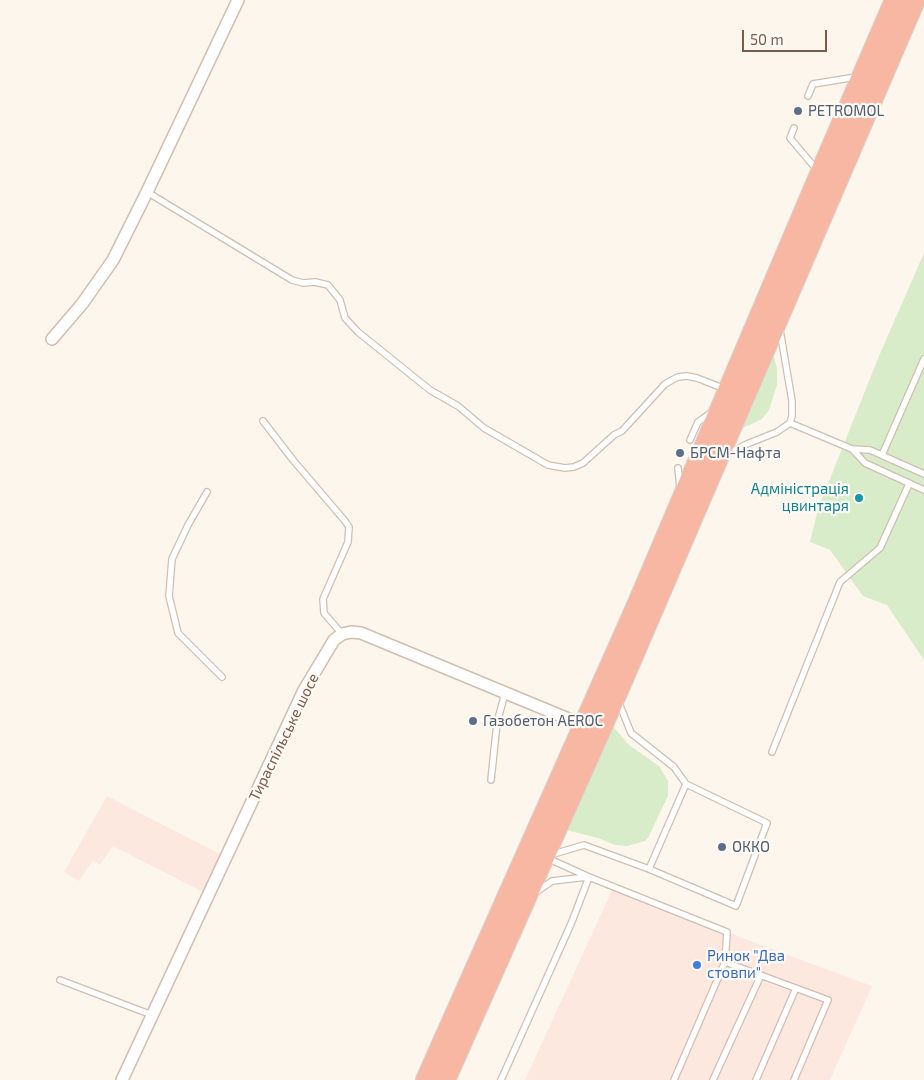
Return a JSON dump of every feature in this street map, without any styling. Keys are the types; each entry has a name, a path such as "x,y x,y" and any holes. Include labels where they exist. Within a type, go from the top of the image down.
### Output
{"highway":[{"path":"426,1080 682,501 895,0"},
{"path":"445,1080 616,696 915,0"}],"street":[{"path":"52,339 82,304 113,260 238,0"},
{"path":"342,634 351,632 361,633 583,726"},
{"name":"Тираспільське шосе","path":"122,1080 304,690 334,640 342,634"}],"lane":[{"path":"808,96 813,84 863,76"},
{"path":"794,128 790,138 820,174"},
{"path":"147,192 292,280 328,285 340,300 345,318 358,332 430,390 458,406 484,428 548,465 565,468 583,463 614,435 622,431 665,384 678,377 697,378 726,397 698,422 690,440"},
{"path":"718,458 777,432 790,423 792,401 778,318"},
{"path":"882,455 924,359"},
{"path":"263,421 348,527 350,535 348,542 323,599 324,613 342,634"},
{"path":"790,423 852,449 870,450 924,474"},
{"path":"852,449 865,463 924,490"},
{"path":"678,468 682,501"},
{"path":"772,752 840,582 880,548 909,484"},
{"path":"207,492 188,525 172,559 169,596 178,632 222,677"},
{"path":"491,780 498,723 505,693"},
{"path":"545,857 584,845 649,869 736,906 767,823 686,784 674,767 631,733 616,696"},
{"path":"649,869 686,784"},
{"path":"545,857 589,877 728,932 726,962 674,1080"},
{"path":"526,899 552,881 589,877"},
{"path":"501,1080 571,924 589,877"},
{"path":"726,962 828,1000 794,1080"},
{"path":"713,1080 761,975"},
{"path":"60,980 152,1015"},
{"path":"756,1080 796,988"}],"shaded area":[{"path":"107,796 222,855 205,893 113,846 100,865 93,860 79,881 64,872"},
{"name":"Ринок \"Два стовпи\"","path":"614,886 750,941 872,986 830,1080 525,1080"}],"green space":[{"path":"924,253 924,660 887,605 863,596 830,550 810,542 818,509 879,356"},
{"path":"773,354 777,368 777,385 769,410 762,419 739,430"},
{"path":"611,724 629,745 659,766 668,781 668,796 648,838 645,841 627,846 615,845 598,838 566,830"}],"place":[{"name":"PETROMOL","path":"798,111"},
{"name":"БРСМ-Нафта","path":"680,453"},
{"name":"Адміністрація цвинтаря","path":"859,498"},
{"name":"Газобетон AEROC","path":"473,721"},
{"name":"ОККО","path":"722,847"},
{"name":"Ринок \"Два стовпи\"","path":"697,965"}]}
